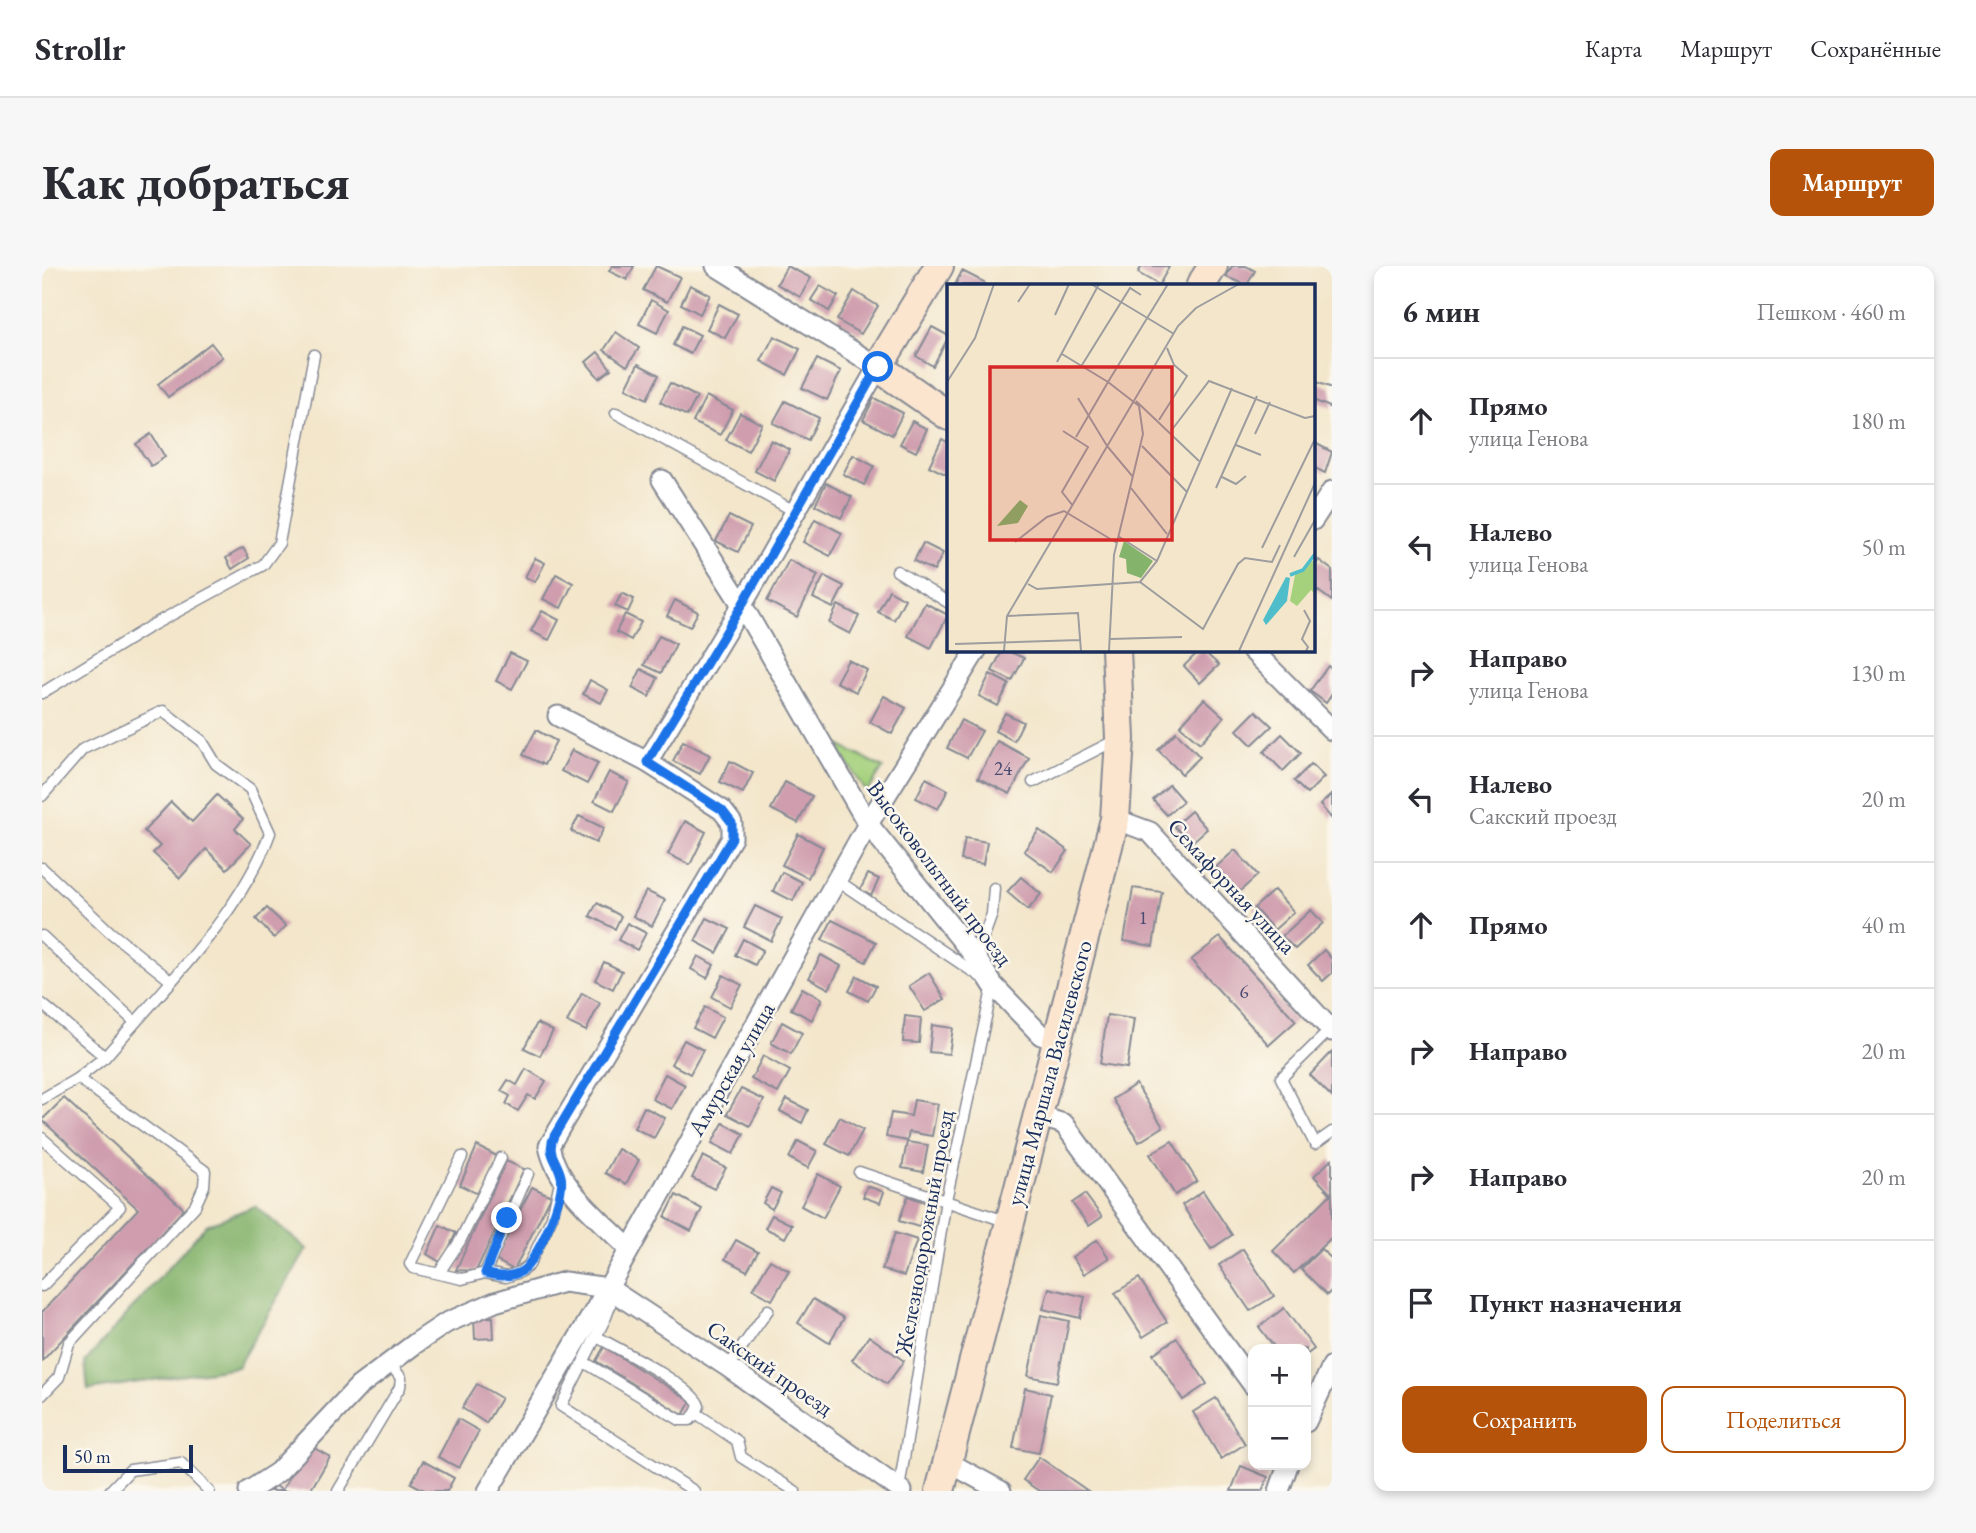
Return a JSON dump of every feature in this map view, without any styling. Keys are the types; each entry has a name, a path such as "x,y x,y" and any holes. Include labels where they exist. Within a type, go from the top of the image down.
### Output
{"main road":[{"path":"939,266 878,367 947,415"},
{"path":"1202,284 1213,266"},
{"name":"улица Маршала Василевского","path":"940,1491 1115,819 1120,738 1115,651"}],"street":[{"path":"647,762 742,605 878,367 716,266"},
{"name":"Высоковольтный проезд","path":"663,480 742,605 868,824 976,958 993,985 1041,1035 1059,1040"},
{"path":"1314,518 1332,491"},
{"name":"Амурская улица","path":"488,1491 608,1288 868,824 976,651"},
{"path":"1253,651 1328,720"},
{"path":"558,716 647,762 722,810 732,823 732,838 549,1146 552,1161 561,1177 629,1249"},
{"name":"Семафорная улица","path":"1115,819 1150,832 1331,1030"},
{"path":"1038,1116 1064,1124 1248,1378"},
{"path":"249,1491 278,1472 359,1386 446,1323 530,1290 564,1282 608,1288"},
{"name":"Сакский проезд","path":"608,1288 728,1367 900,1490"},
{"path":"1311,1411 1332,1366"},
{"path":"948,1462 1001,1491"},
{"path":"1279,1491 1286,1470"}],"lane":[{"path":"42,693 149,627 263,565 279,543 314,355"},
{"path":"616,414 796,512"},
{"path":"898,571 947,602"},
{"path":"42,796 83,749 163,711 202,741 216,764 250,789 270,833 260,863 219,922 135,1022 105,1057 78,1078 42,1100"},
{"path":"1034,782 1120,738"},
{"path":"42,868 110,932 170,980"},
{"path":"838,881 993,985"},
{"path":"976,958 992,914 994,888"},
{"path":"42,936 135,1022"},
{"name":"Железнодорожный проезд","path":"900,1490 946,1200 993,985"},
{"path":"42,1004 105,1057"},
{"path":"1331,1030 1281,1078 1315,1144 1332,1132"},
{"path":"42,1395 59,1377 69,1343 195,1206 205,1171 78,1078"},
{"path":"42,1139 120,1207 42,1286"},
{"path":"462,1157 430,1229 410,1264 413,1268 462,1279 485,1273 506,1277 529,1265 552,1217 561,1177"},
{"path":"439,1273 454,1250 501,1158"},
{"path":"859,1172 1009,1222"},
{"path":"485,1273 527,1174"},
{"path":"608,1288 610,1306 597,1337 563,1400 563,1409 694,1491"},
{"path":"728,1367 768,1310"},
{"path":"584,1362 680,1420 690,1420 696,1413 699,1406 695,1397 647,1364 597,1337"},
{"path":"338,1491 400,1387 401,1378 390,1363"},
{"path":"696,1413 737,1441 741,1457 795,1491"},
{"path":"110,1491 130,1469 181,1463 209,1491"}],"green space":[{"path":"835,743 883,768 867,793"},
{"path":"255,1206 307,1249 237,1367 88,1390 85,1362 206,1225"}],"building":[{"path":"612,266 634,266 627,280 609,271"},
{"path":"656,266 680,277 667,302 643,290"},
{"path":"787,266 811,278 800,297 777,284"},
{"path":"1142,266 1169,267 1160,284 1138,273"},
{"path":"1232,266 1246,266 1255,271 1248,284 1226,277"},
{"path":"962,271 984,282 983,284 956,284"},
{"path":"690,285 710,295 700,314 681,304"},
{"path":"820,286 838,296 829,311 811,300"},
{"path":"854,291 878,306 861,334 837,320"},
{"path":"651,300 669,310 657,333 639,324"},
{"path":"719,304 738,314 725,338 707,329"},
{"path":"682,326 700,335 690,354 673,345"},
{"path":"932,327 947,335 933,366 916,356"},
{"path":"616,332 639,348 627,366 604,350"},
{"path":"774,336 800,349 787,375 761,361"},
{"path":"211,343 222,357 168,397 158,384"},
{"path":"598,352 611,369 599,378 586,362"},
{"path":"817,359 841,371 827,400 802,388"},
{"path":"638,364 659,375 647,399 626,388"},
{"path":"1314,381 1332,388 1332,408 1314,400"},
{"path":"670,383 697,397 687,416 660,402"},
{"path":"706,396 733,410 720,435 693,422"},
{"path":"874,398 903,413 892,435 863,420"},
{"path":"785,401 819,418 808,440 773,423"},
{"path":"740,413 762,424 748,451 726,440"},
{"path":"912,421 927,429 916,452 900,444"},
{"path":"151,434 165,457 151,466 136,444"},
{"path":"942,439 947,442 947,475 929,466"},
{"path":"771,440 790,450 774,481 755,471"},
{"path":"1314,443 1332,452 1325,473 1314,468"},
{"path":"853,455 874,466 864,485 843,474"},
{"path":"826,483 852,497 841,518 815,505"},
{"path":"729,516 751,527 738,552 716,541"},
{"path":"815,519 842,533 830,556 803,542"},
{"path":"923,543 943,553 934,571 914,561"},
{"path":"243,548 249,558 232,569 226,558"},
{"path":"535,558 545,563 535,582 525,577"},
{"path":"789,560 818,575 797,617 767,601"},
{"path":"1319,560 1332,570 1332,601 1314,588 1314,567"},
{"path":"556,574 573,583 561,608 543,599"},
{"path":"824,576 844,586 833,608 813,598"},
{"path":"889,590 905,599 894,620 878,612"},
{"path":"622,593 634,599 628,612 615,606"},
{"path":"675,600 698,612 690,627 667,616"},
{"path":"925,603 947,614 931,648 908,636"},
{"path":"838,605 859,616 850,634 829,623"},
{"path":"542,611 559,620 549,640 531,631"},
{"path":"625,614 641,622 631,640 616,632"},
{"path":"659,636 676,644 661,673 644,665"},
{"path":"1002,651 1024,658 1012,681 992,671"},
{"path":"1199,651 1203,651 1219,665 1200,683 1184,666"},
{"path":"510,653 527,661 512,689 496,681"},
{"path":"848,660 867,670 856,692 836,682"},
{"path":"1328,666 1332,669 1332,694 1326,703 1310,691"},
{"path":"641,669 658,678 649,697 632,688"},
{"path":"990,674 1009,684 998,706 979,696"},
{"path":"590,680 608,690 601,703 583,694"},
{"path":"884,696 906,708 892,734 870,722"},
{"path":"1204,699 1224,717 1200,743 1180,726"},
{"path":"1256,711 1272,726 1252,745 1237,730"},
{"path":"1005,713 1023,722 1014,741 995,731"},
{"path":"961,720 982,731 967,758 947,748"},
{"path":"536,730 556,741 544,765 523,755"},
{"path":"1176,732 1200,757 1182,774 1158,750"},
{"path":"1282,734 1301,753 1283,771 1264,752"},
{"path":"683,741 710,755 700,774 673,761"},
{"path":"997,741 1029,758 1010,794 978,778"},
{"path":"572,750 598,763 587,784 561,771"},
{"path":"730,761 753,773 743,793 720,782"},
{"path":"1311,764 1324,777 1307,794 1294,781"},
{"path":"609,772 629,782 614,811 594,801"},
{"path":"926,778 948,790 938,809 916,798"},
{"path":"785,782 812,796 798,823 771,809"},
{"path":"1169,785 1183,801 1167,815 1153,800"},
{"path":"1332,794 1332,819 1320,805"},
{"path":"217,795 243,819 235,829 251,844 227,869 206,849 180,878 153,853 160,846 144,831 171,802 192,822"},
{"path":"1191,811 1207,829 1191,843 1174,826"},
{"path":"579,816 604,828 596,843 571,831"},
{"path":"685,821 706,832 690,865 668,854"},
{"path":"1039,830 1068,851 1053,872 1024,851"},
{"path":"798,834 823,847 808,878 782,865"},
{"path":"965,838 987,842 983,864 961,860"},
{"path":"1235,850 1258,875 1239,892 1216,867"},
{"path":"782,872 802,882 793,901 773,891"},
{"path":"868,874 879,879 871,896 860,890"},
{"path":"1021,877 1041,894 1028,910 1007,892"},
{"path":"1133,888 1162,892 1153,946 1124,941"},
{"path":"1274,890 1294,912 1274,930 1254,908"},
{"path":"646,891 665,900 652,926 633,916"},
{"path":"597,903 621,916 615,929 590,916"},
{"path":"755,906 782,919 771,941 744,927"},
{"path":"267,908 286,926 274,938 256,919"},
{"path":"1311,910 1323,923 1295,949 1282,936"},
{"path":"707,918 730,929 717,953 695,941"},
{"path":"832,920 876,942 866,962 822,940"},
{"path":"627,923 646,933 637,950 618,940"},
{"path":"1220,937 1296,1021 1269,1045 1191,960"},
{"path":"743,939 763,950 755,965 735,955"},
{"path":"1324,950 1332,959 1332,973 1323,981 1308,965"},
{"path":"821,955 841,966 829,989 809,978"},
{"path":"698,956 714,965 707,978 691,969"},
{"path":"604,962 622,971 613,989 595,980"},
{"path":"929,973 945,999 925,1011 909,986"},
{"path":"723,975 742,985 730,1007 712,997"},
{"path":"857,976 876,986 868,1001 849,991"},
{"path":"802,988 822,999 812,1020 791,1009"},
{"path":"582,993 600,1003 586,1031 567,1022"},
{"path":"705,1007 723,1017 712,1038 693,1028"},
{"path":"1107,1015 1134,1019 1127,1068 1100,1064"},
{"path":"905,1016 921,1018 919,1043 903,1042"},
{"path":"782,1022 802,1033 791,1054 771,1043"},
{"path":"537,1023 553,1031 540,1056 524,1048"},
{"path":"932,1025 953,1028 949,1054 929,1052"},
{"path":"684,1040 703,1050 690,1074 671,1064"},
{"path":"1332,1052 1332,1097 1310,1075"},
{"path":"763,1056 790,1071 778,1093 751,1079"},
{"path":"526,1069 546,1081 535,1099 528,1095 518,1111 506,1104 510,1096 501,1091 508,1080 517,1085"},
{"path":"665,1074 685,1085 672,1109 652,1099"},
{"path":"1136,1084 1163,1127 1139,1142 1113,1099"},
{"path":"741,1089 764,1100 750,1126 727,1114"},
{"path":"64,1098 184,1209 42,1361 42,1312 138,1209 42,1120"},
{"path":"787,1099 808,1110 802,1123 780,1111"},
{"path":"914,1100 938,1104 932,1136 909,1132 907,1141 886,1137 891,1113 911,1116"},
{"path":"644,1107 665,1118 654,1138 634,1128"},
{"path":"840,1117 863,1130 849,1156 826,1144"},
{"path":"723,1123 744,1134 733,1154 712,1143"},
{"path":"798,1141 817,1151 808,1168 789,1158"},
{"path":"1172,1141 1197,1181 1175,1195 1150,1154"},
{"path":"907,1142 928,1145 923,1172 902,1168"},
{"path":"477,1146 497,1156 478,1194 460,1185"},
{"path":"618,1149 639,1160 626,1184 605,1173"},
{"path":"703,1156 726,1168 714,1189 692,1178"},
{"path":"1332,1159 1332,1237 1294,1273 1273,1251 1331,1194 1314,1176"},
{"path":"506,1161 524,1169 476,1271 456,1270"},
{"path":"818,1174 840,1186 823,1218 801,1206"},
{"path":"867,1186 884,1192 880,1203 863,1197"},
{"path":"532,1187 551,1196 514,1270 495,1260"},
{"path":"771,1188 781,1193 772,1209 763,1203"},
{"path":"1203,1191 1232,1235 1211,1249 1182,1205"},
{"path":"1085,1194 1102,1217 1089,1226 1072,1203"},
{"path":"676,1195 702,1209 691,1231 665,1217"},
{"path":"908,1196 927,1203 919,1227 899,1221"},
{"path":"772,1215 792,1225 785,1238 765,1228"},
{"path":"440,1225 456,1233 442,1263 427,1254"},
{"path":"895,1233 917,1240 904,1276 882,1269"},
{"path":"736,1240 758,1252 747,1271 725,1259"},
{"path":"1097,1240 1109,1258 1084,1274 1072,1257"},
{"path":"1243,1249 1274,1296 1250,1311 1219,1265"},
{"path":"1321,1249 1332,1259 1332,1290 1327,1295 1301,1269"},
{"path":"770,1260 789,1271 772,1300 753,1289"},
{"path":"1139,1278 1167,1322 1143,1337 1115,1293"},
{"path":"1049,1288 1085,1297 1080,1318 1043,1309"},
{"path":"813,1299 844,1318 829,1343 798,1323"},
{"path":"1284,1308 1310,1344 1272,1344 1259,1327"},
{"path":"1041,1315 1069,1321 1057,1382 1028,1376"},
{"path":"493,1317 494,1338 475,1339 474,1318"},
{"path":"869,1336 904,1361 887,1384 852,1360"},
{"path":"1177,1338 1207,1384 1183,1400 1153,1354"},
{"path":"604,1347 691,1401 683,1415 596,1361"},
{"path":"477,1384 501,1398 486,1423 462,1408"},
{"path":"1025,1388 1051,1394 1039,1453 1013,1448"},
{"path":"1216,1398 1245,1444 1221,1459 1193,1412"},
{"path":"458,1419 479,1431 459,1468 438,1457"},
{"path":"309,1445 330,1457 310,1491 270,1491 274,1485 282,1490"},
{"path":"1039,1457 1088,1491 1039,1491 1023,1480"},
{"path":"423,1461 454,1478 447,1491 426,1491 411,1483"},
{"path":"1241,1466 1268,1477 1262,1491 1231,1491"}],"route":[{"path":"507,1218 485,1273 506,1277 529,1265 559,1198 561,1177 552,1161 549,1146 732,838 732,823 722,810 647,762 742,605 878,367"}]}
